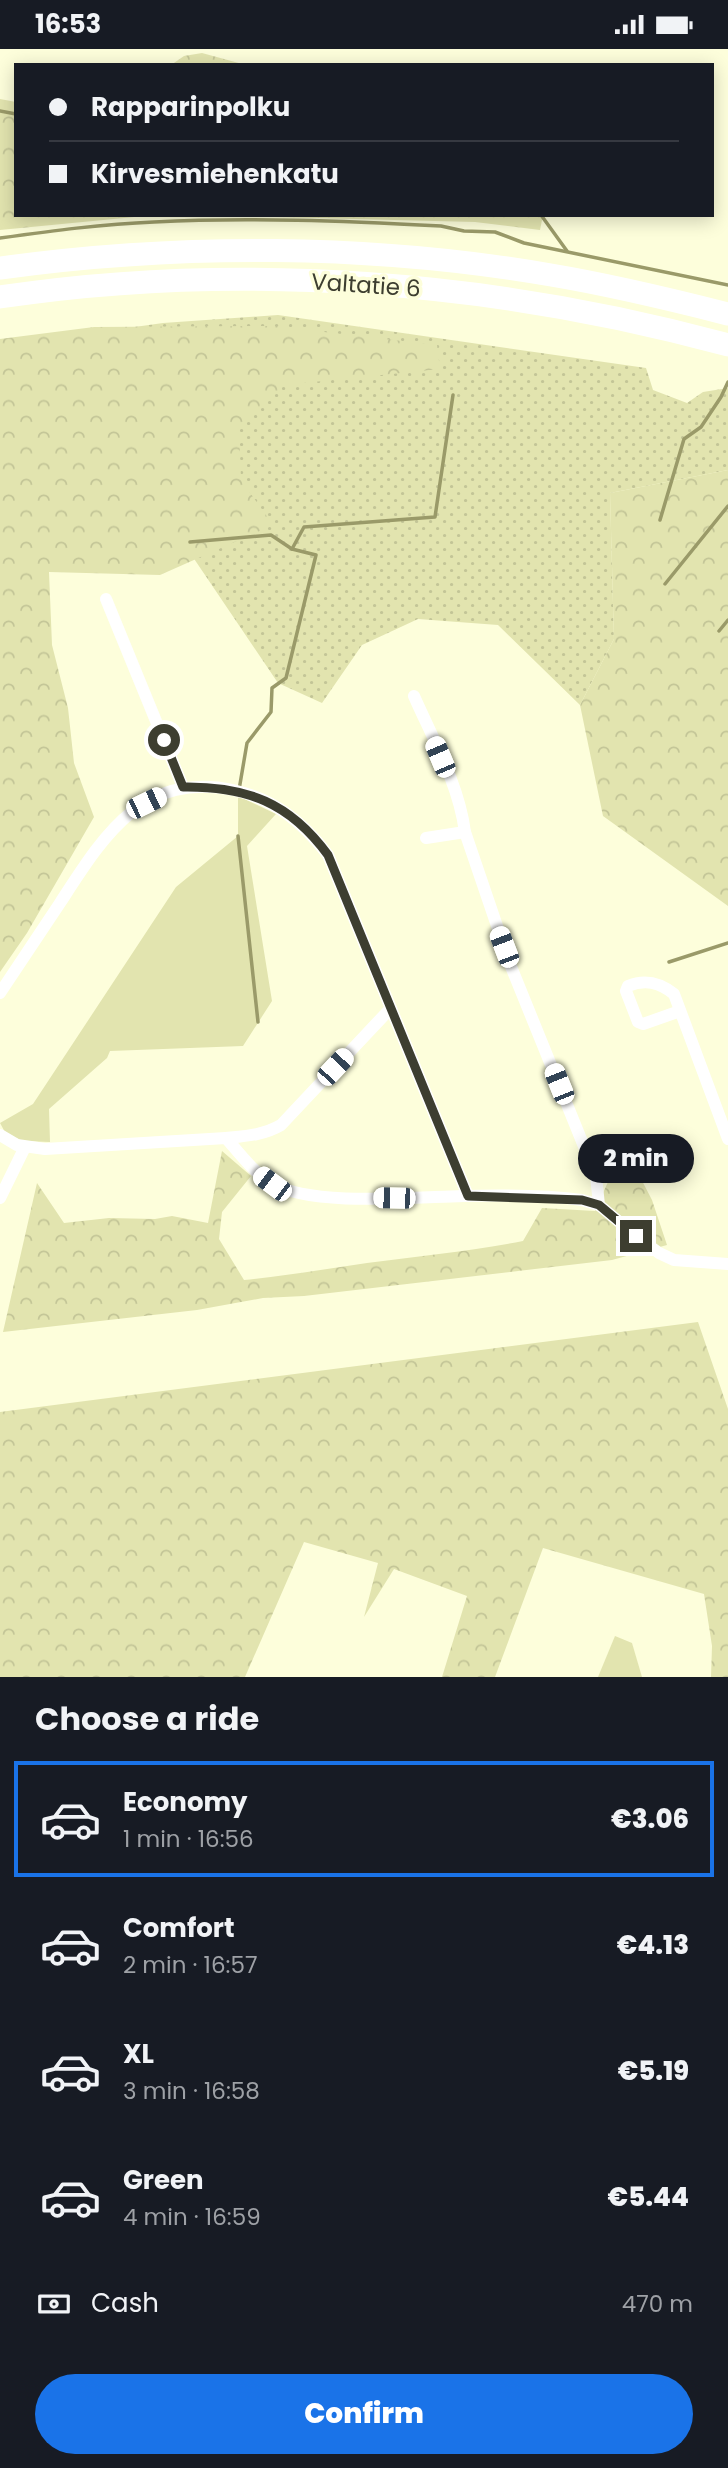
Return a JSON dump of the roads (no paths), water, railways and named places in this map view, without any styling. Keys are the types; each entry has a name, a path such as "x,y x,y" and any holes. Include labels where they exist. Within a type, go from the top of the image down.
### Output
{"highway":[{"name":"Valtatie 6","path":"0,268 109,256 197,253 316,252 394,256 550,275 728,313"},
{"name":"Valtatie 6","path":"0,297 146,283 318,280 520,299 610,316 728,345"}],"street":[{"path":"106,599 183,787"},
{"path":"414,695 449,777 463,818 464,832 506,953 596,1176 599,1205"},
{"path":"0,993 100,842 129,814 146,803 183,787 222,788 263,799 284,810 315,838 328,855 468,1196"},
{"path":"426,838 464,832"},
{"path":"0,1135 25,1147 45,1149 226,1137 271,1131 281,1125 390,1009"},
{"path":"681,1011 728,1139"},
{"path":"226,1137 256,1172 272,1184 298,1194 394,1198 565,1198 599,1205 659,1253 674,1260 728,1264"},
{"path":"0,1198 25,1147"}],"waterway":[{"path":"0,111 14,114"},
{"path":"542,217 567,251"},
{"path":"0,238 96,226 225,220 441,226 464,231 495,232 524,243 728,285"},
{"path":"660,520 684,439 701,427 728,382"},
{"path":"292,549 304,527 435,517 453,395"},
{"path":"665,584 728,506"},
{"path":"190,542 271,535 292,549 316,555 286,678 272,688 271,712 247,743 239,790"},
{"path":"719,631 728,620"},
{"path":"238,836 258,1022"},
{"path":"669,962 728,943"}]}
